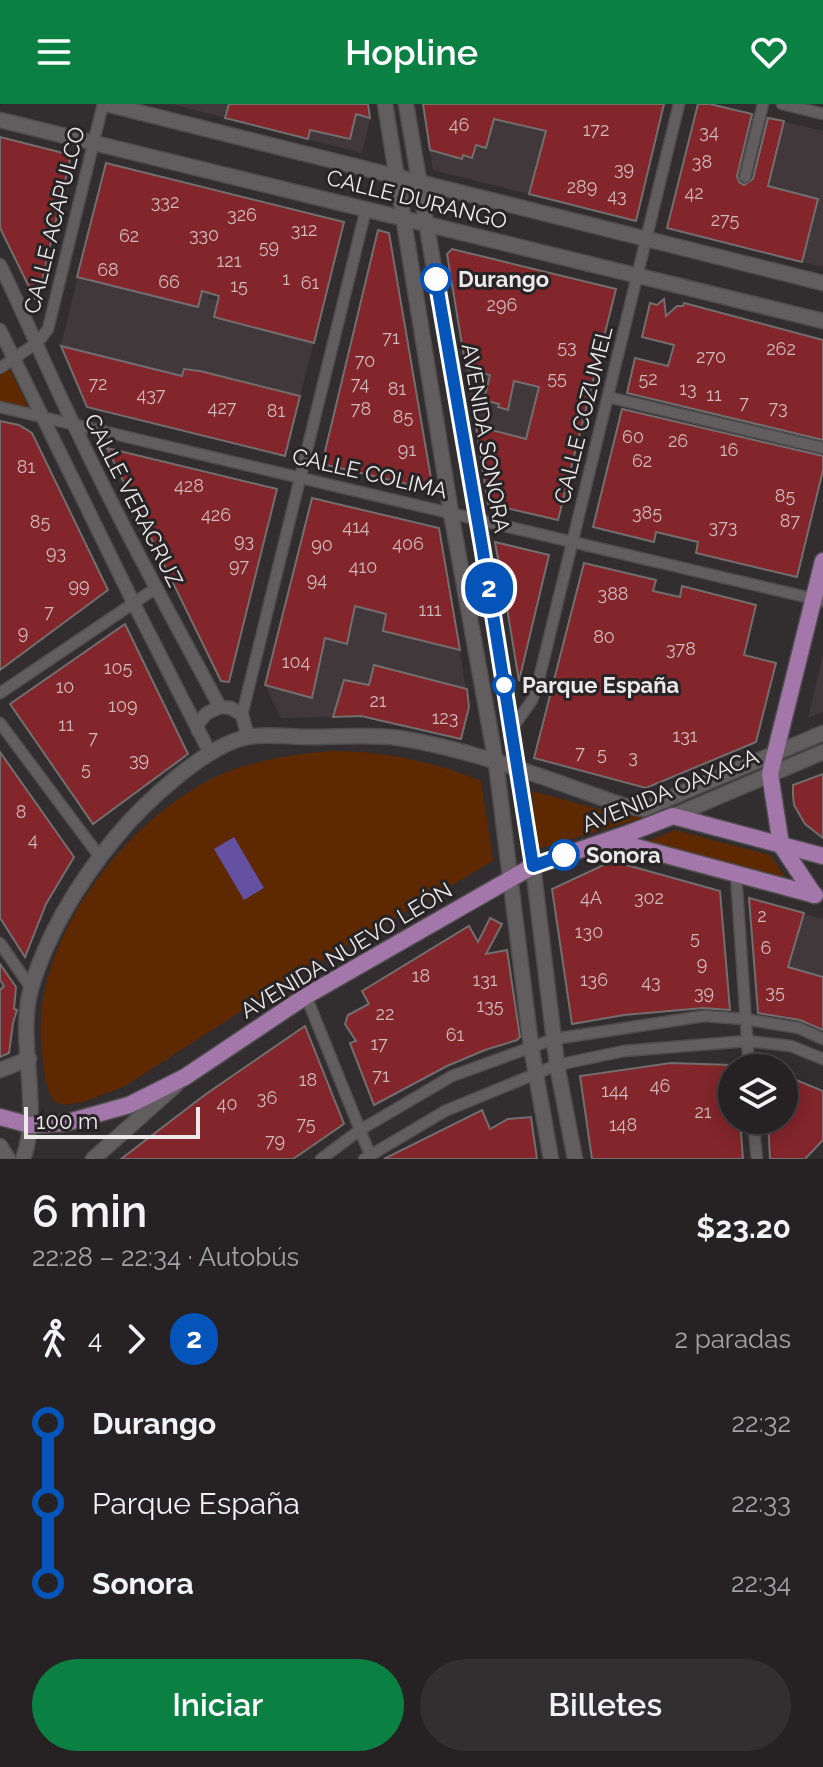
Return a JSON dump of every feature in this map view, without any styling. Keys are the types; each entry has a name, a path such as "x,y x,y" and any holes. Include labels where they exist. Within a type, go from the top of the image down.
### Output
{"main road":[{"name":"CALLE DURANGO","path":"105,104 823,283"},
{"name":"AVENIDA SONORA","path":"385,104 451,513 496,763 531,1046 551,1159"},
{"name":"AVENIDA SONORA","path":"406,104 518,770 557,1065 575,1159"},
{"name":"CALLE DURANGO","path":"0,120 823,321"},
{"path":"432,399 456,396"},
{"path":"818,896 781,845 770,774 818,600 823,561"},
{"path":"470,619 493,614"},
{"path":"484,693 505,690"},
{"name":"AVENIDA OAXACA","path":"248,737 395,737 496,763 625,806 644,809 823,733"},
{"path":"23,1159 30,1125 28,1023 31,988 61,914 100,857 128,823 160,792 210,753 248,737"},
{"name":"AVENIDA OAXACA","path":"533,866 673,816 823,752"},
{"path":"673,816 823,856"},
{"path":"608,840 818,896"},
{"name":"AVENIDA NUEVO LEÓN","path":"0,1117 30,1125 65,1123 129,1105 185,1077 306,996 533,866"},
{"path":"0,1070 29,1059"},
{"name":"AVENIDA NUEVO LEÓN","path":"93,1159 185,1077"},
{"path":"0,1146 8,1159"}],"street":[{"name":"CALLE ACAPULCO","path":"38,342 48,329 105,104"},
{"name":"CALLE COZUMEL","path":"511,730 532,700 538,683 679,104"},
{"path":"745,177 763,104"},
{"path":"782,104 823,114"},
{"path":"248,737 242,715 366,209"},
{"name":"CALLE VERACRUZ","path":"0,265 73,423 220,707"},
{"name":"CALLE VERACRUZ","path":"0,330 210,753"},
{"path":"0,368 38,342"},
{"path":"608,397 823,448"},
{"name":"CALLE COLIMA","path":"0,407 818,600"},
{"path":"0,693 156,588"},
{"path":"198,731 201,719 220,707 231,708 242,715"},
{"path":"0,723 100,857"},
{"path":"736,874 748,1054"},
{"path":"0,943 31,988"},
{"path":"306,996 369,1157 445,1111 557,1065 624,1051 747,1041 791,1046 823,1059"},
{"path":"321,1159 360,1130 452,1076 554,1039 704,1016 799,1028 823,1039"},
{"path":"754,1134 757,1159"}],"shaded area":[{"path":"171,104 368,104 370,118 362,153"},
{"path":"423,104 664,104 636,221 433,170"},
{"path":"699,104 823,131 823,267 667,228"},
{"path":"106,163 344,222 210,288 208,298 318,325 285,456 87,407 61,345"},
{"path":"453,290 526,356 520,382 588,400 558,520 488,504"},
{"path":"9,368 29,408 0,401 0,374"},
{"path":"312,498 439,528 469,707 461,739 361,716 281,718 265,685"},
{"path":"823,655 823,712 808,718"},
{"path":"330,751 407,758 481,781 493,861 299,974 125,1086 84,1102 63,1105 54,1101 47,1084 42,1054 41,1015 49,975 64,936 84,898 109,864 138,832 170,805 217,776 264,761"},
{"path":"532,791 620,815 656,814 538,849"},
{"path":"675,830 770,855 785,877 648,841"},
{"path":"234,837 264,888 244,900 214,849"},
{"path":"753,899 823,919 823,977 788,968 792,954 777,954 752,927 749,902"}],"building":[{"path":"229,104 368,104 370,118 356,114 350,139 310,130 308,139 225,118"},
{"path":"423,104 664,104 636,221 529,194 546,131 494,119 486,148 476,145 472,158 463,155 462,159 430,150"},
{"path":"698,104 752,114 737,176 744,185 753,179 768,118 784,121 768,186 818,199 802,262 667,228"},
{"path":"0,137 71,155 37,303 0,228"},
{"path":"106,163 344,222 314,343 214,317 219,296 202,291 198,307 77,277"},
{"path":"378,230 389,233 433,490 322,464"},
{"path":"452,249 616,289 558,520 488,504 476,426 526,439 539,387 514,381 508,410 484,400 490,375 466,369 447,254"},
{"path":"664,299 666,316 684,303 823,340 823,440 627,393 635,358 668,366 674,345 642,337 650,303 657,305"},
{"path":"61,346 182,376 184,369 200,371 300,396 285,456 87,407"},
{"path":"622,409 823,456 823,470 797,577 696,553 698,542 656,532 654,542 593,527"},
{"path":"0,421 19,425 32,433 108,590 0,670"},
{"path":"107,448 277,489 229,682 221,681"},
{"path":"312,498 439,528 460,650 383,631 386,614 355,606 347,644 325,638 312,698 265,685"},
{"path":"495,542 549,555 519,681 506,602"},
{"path":"584,563 656,580 653,591 680,597 682,586 756,605 744,655 776,663 756,742 646,788 534,758"},
{"path":"125,624 188,754 93,824 10,704"},
{"path":"374,665 467,689 469,707 461,739 361,716 333,717 344,680 369,685"},
{"path":"0,752 74,857 46,904 25,957 0,918"},
{"path":"823,774 823,838 805,824 794,805 793,785"},
{"path":"612,861 720,891 730,1010 703,1008 624,1015 572,1024 552,889"},
{"path":"749,898 804,913 788,967 823,977 823,1030 800,1020 758,1013"},
{"path":"490,918 502,924 486,954 507,950 520,1037 447,1066 374,1105 350,1043 356,1041 345,1024 348,1015 369,1004 362,991 469,926 478,942"},
{"path":"0,964 16,987 14,1009 17,1010 9,1053 0,1057 0,990 4,986 0,980"},
{"path":"305,1026 344,1124 293,1159 121,1159 206,1094"},
{"path":"671,1063 718,1065 718,1134 741,1134 743,1159 592,1159 580,1076"},
{"path":"798,1081 823,1091 823,1140 805,1159 770,1159 769,1134 798,1134"},
{"path":"482,1110 490,1129 508,1119 531,1117 537,1159 384,1159"}],"bus line":[{"name":"2","path":"436,279 533,866 564,855"}],"place":[{"name":"Durango","path":"436,279"},
{"name":"Parque España","path":"504,685"},
{"name":"Sonora","path":"564,855"}]}
